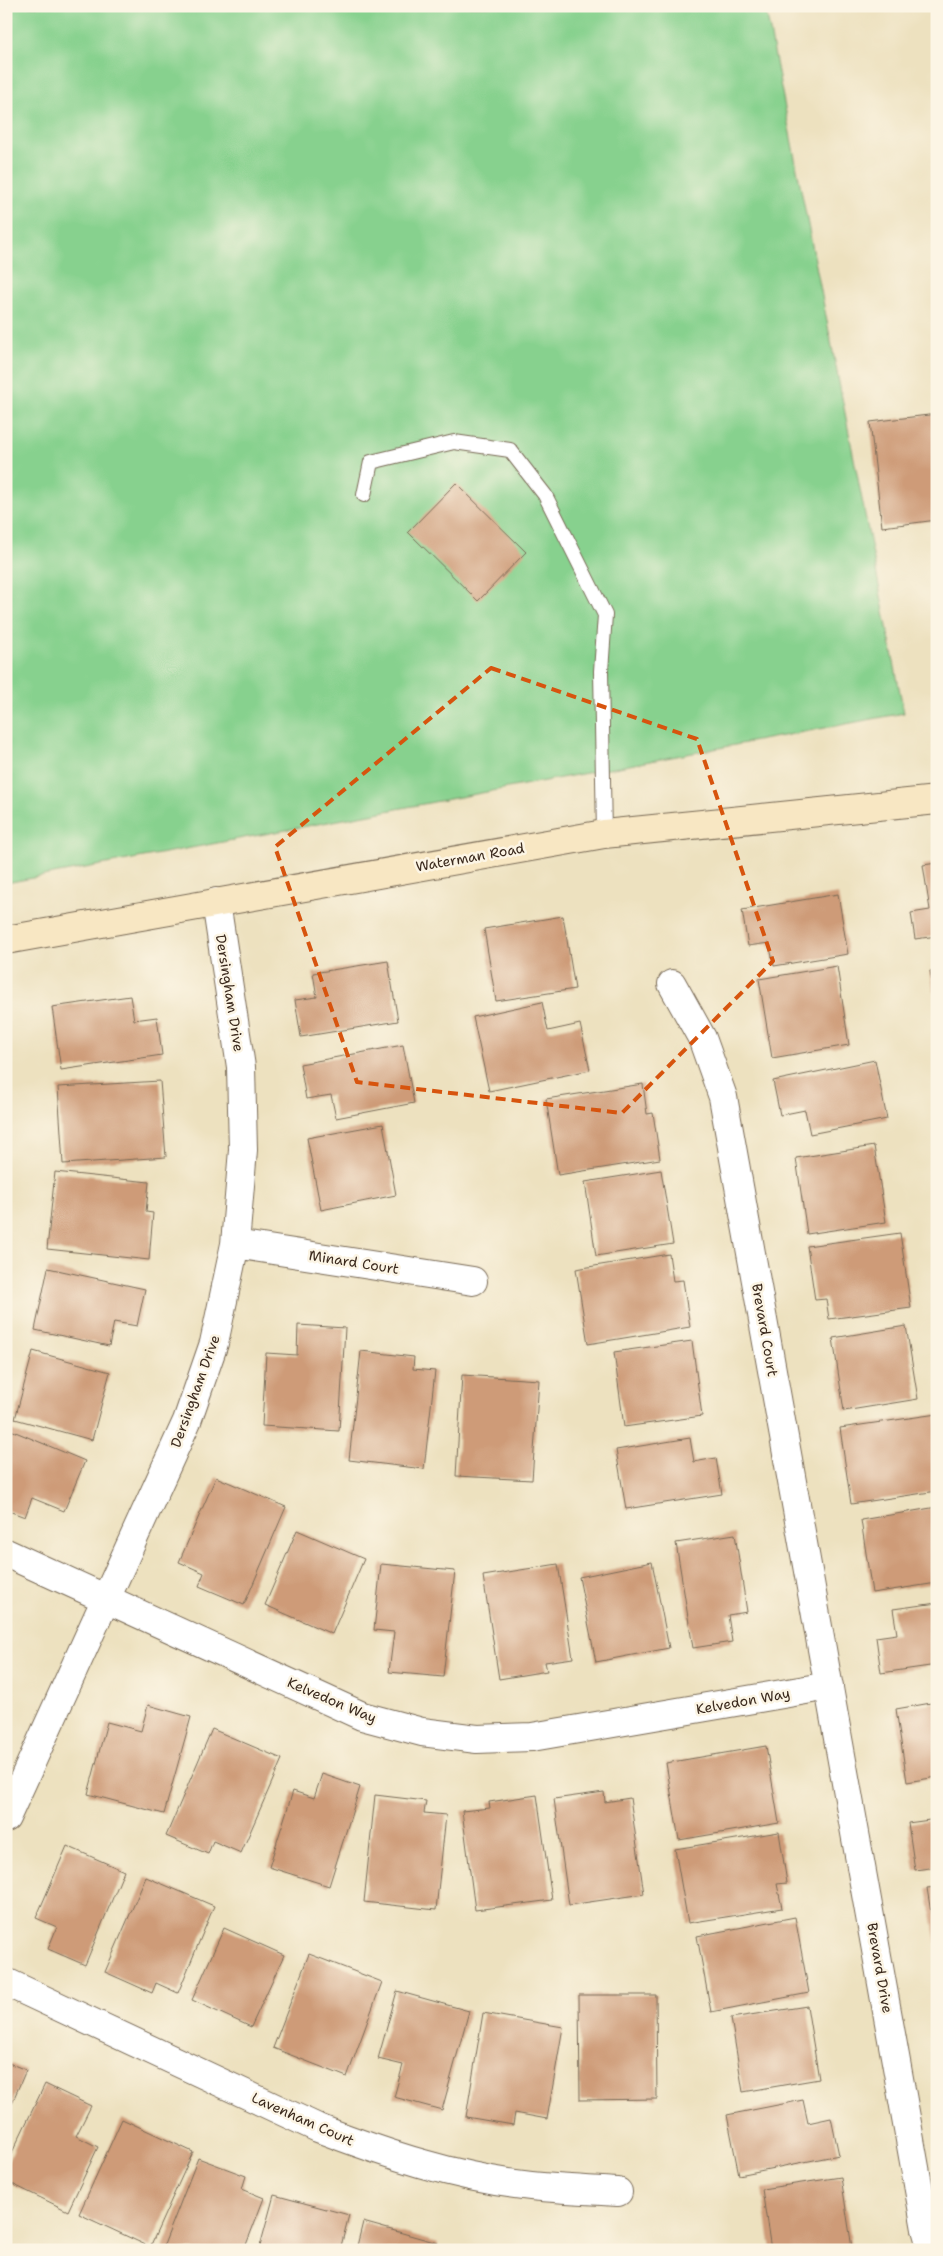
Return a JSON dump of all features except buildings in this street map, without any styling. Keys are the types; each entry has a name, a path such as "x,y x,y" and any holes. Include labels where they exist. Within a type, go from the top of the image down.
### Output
{"street":[{"name":"Waterman Road","path":"6,940 604,834 937,800"},
{"name":"Dersingham Drive","path":"6,1818 187,1421 214,1343 235,1244 243,1150 242,1067 216,902"},
{"name":"Brevard Court","path":"672,984 702,1038 723,1096 829,1686"},
{"name":"Minard Court","path":"235,1244 473,1281"},
{"name":"Kelvedon Way","path":"6,1553 362,1716 422,1732 477,1739 532,1737 829,1686"},
{"name":"Brevard Drive","path":"829,1686 932,2250"},
{"name":"Lavenham Court","path":"6,1982 318,2128 369,2148 448,2171 530,2186 618,2192"}],"lane":[{"path":"364,495 371,462 454,442 510,450 545,495 605,615 601,670 604,834"}],"highlighted area":[{"path":"491,668 697,739 773,961 622,1113 357,1082 275,847"}],"green space":[{"path":"6,6 765,6 904,713 6,883"}]}
